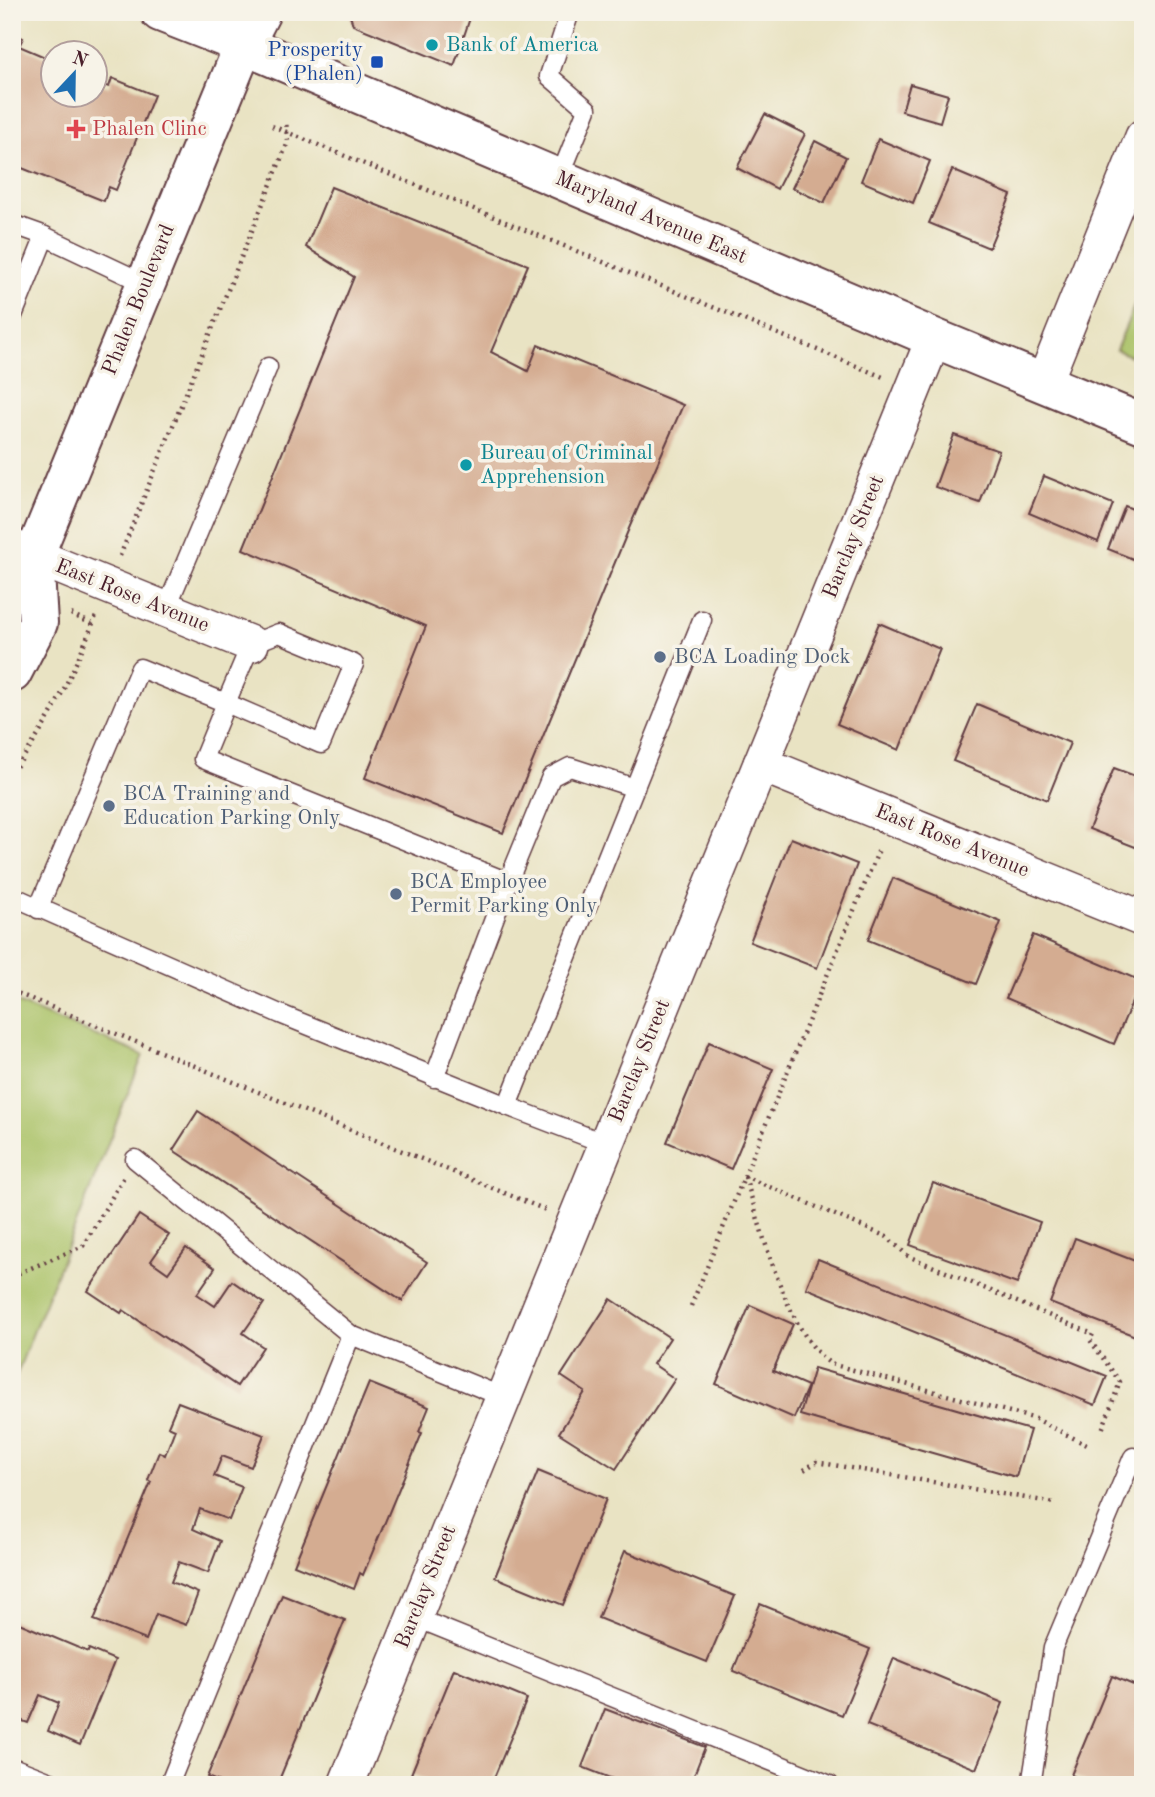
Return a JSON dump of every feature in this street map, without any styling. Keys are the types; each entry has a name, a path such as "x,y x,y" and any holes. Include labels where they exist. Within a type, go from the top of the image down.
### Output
{"main road":[{"name":"Maryland Avenue East","path":"160,12 253,29 559,178 1143,424"},
{"name":"Phalen Boulevard","path":"12,673 38,623 19,558 146,284 253,29"}],"street":[{"path":"1044,383 1143,137"},
{"name":"Barclay Street","path":"345,1785 934,338"},
{"name":"East Rose Avenue","path":"19,558 108,586 251,644"},
{"name":"East Rose Avenue","path":"761,764 1143,919"}],"lane":[{"path":"559,178 587,109 549,76 570,12"},
{"path":"12,224 45,236 146,284"},
{"path":"12,318 45,236"},
{"path":"166,609 268,368"},
{"path":"507,1106 702,620"},
{"path":"38,909 140,668 226,703 321,744 354,664 279,633 251,644 226,703 202,759 508,883"},
{"path":"434,1078 551,777 570,767 635,788"},
{"path":"12,896 280,1014 434,1078 606,1144"},
{"path":"135,1160 351,1335 503,1397"},
{"path":"169,1785 351,1335"},
{"path":"1031,1785 1053,1648 1133,1457"},
{"path":"414,1617 830,1785"},
{"path":"12,1767 58,1785"}],"path":[{"path":"12,772 34,744 70,681 288,142 286,121"},
{"path":"272,126 887,379"},
{"path":"691,1306 892,817"},
{"path":"12,991 575,1222"},
{"path":"12,1276 83,1246 135,1160"},
{"path":"744,1176 887,1237 908,1256 1093,1334 1090,1340 1120,1382 1102,1430"},
{"path":"744,1176 792,1316 818,1355 831,1364 1036,1419 1091,1447"},
{"path":"804,1470 816,1462 1055,1503"}],"green space":[{"path":"1143,285 1143,361 1116,350"},
{"path":"12,1001 143,1055 12,1386"}],"building":[{"name":"Bank of America","path":"349,12 472,12 454,66 353,25"},
{"name":"Phalen Clinc","path":"12,33 23,38 19,46 38,54 38,108 108,108 108,87 112,78 154,95 116,190 109,187 104,201 12,164"},
{"path":"910,84 948,95 940,122 902,111"},
{"path":"765,114 805,134 777,189 737,168"},
{"path":"878,139 930,161 913,203 861,181"},
{"path":"815,141 846,157 824,203 792,188"},
{"path":"952,170 1011,195 989,248 929,223"},
{"name":"Bureau of Criminal Apprehension","path":"331,187 528,265 491,352 528,371 538,345 683,405 503,833 365,778 426,626 243,549 354,277 306,247"},
{"path":"954,435 999,451 980,503 935,487"},
{"path":"1044,476 1113,504 1098,542 1029,513"},
{"path":"1125,506 1143,513 1143,563 1108,549"},
{"path":"879,623 940,649 899,750 837,724"},
{"path":"977,704 1070,743 1047,800 953,761"},
{"path":"1114,768 1143,779 1143,850 1089,829"},
{"path":"791,838 857,864 817,968 750,942"},
{"path":"893,878 1001,922 976,984 868,940"},
{"path":"1033,935 1141,981 1114,1044 1006,998"},
{"path":"709,1042 773,1069 731,1169 667,1142"},
{"path":"198,1111 427,1262 402,1301 173,1150"},
{"path":"933,1183 1040,1222 1017,1284 910,1245"},
{"path":"139,1215 169,1235 151,1261 168,1273 186,1248 215,1268 197,1294 215,1306 232,1281 264,1303 243,1333 263,1347 237,1386 123,1310 121,1313 88,1291"},
{"path":"1075,1238 1143,1264 1143,1339 1050,1303"},
{"path":"818,1259 1107,1376 1095,1405 806,1288"},
{"path":"611,1299 670,1338 653,1364 675,1379 616,1469 559,1433 585,1392 561,1376"},
{"path":"750,1305 793,1324 773,1371 808,1386 794,1418 716,1384"},
{"path":"814,1368 1030,1430 1016,1477 800,1415"},
{"path":"369,1383 429,1407 419,1432 422,1433 363,1575 360,1573 354,1589 294,1565"},
{"path":"178,1402 264,1435 251,1467 222,1456 214,1476 242,1487 229,1520 200,1509 193,1529 220,1541 208,1573 179,1562 171,1582 198,1593 186,1625 156,1614 146,1640 94,1620 151,1482 148,1480 159,1452 165,1455 175,1429 168,1426"},
{"path":"538,1471 606,1499 563,1605 495,1577"},
{"path":"625,1551 735,1596 707,1662 598,1618"},
{"path":"282,1595 345,1620 277,1785 227,1785 207,1777"},
{"path":"760,1604 870,1649 842,1715 733,1671"},
{"path":"12,1620 88,1652 89,1649 115,1660 80,1745 48,1731 59,1703 40,1695 28,1723 12,1717"},
{"path":"894,1658 1003,1703 976,1769 867,1725"},
{"path":"454,1669 527,1699 491,1785 437,1785 411,1774"},
{"path":"1112,1676 1143,1689 1143,1774 1138,1785 1094,1785 1071,1775"},
{"path":"605,1709 705,1747 690,1785 628,1785 582,1767"}],"place":[{"name":"Bank of America","path":"432,45"},
{"name":"Prosperity (Phalen)","path":"377,62"},
{"name":"Phalen Clinc","path":"76,129"},
{"name":"Bureau of Criminal Apprehension","path":"466,465"},
{"name":"BCA Loading Dock","path":"660,657"},
{"name":"BCA Training and Education Parking Only","path":"109,806"},
{"name":"BCA Employee Permit Parking Only","path":"396,894"}]}
